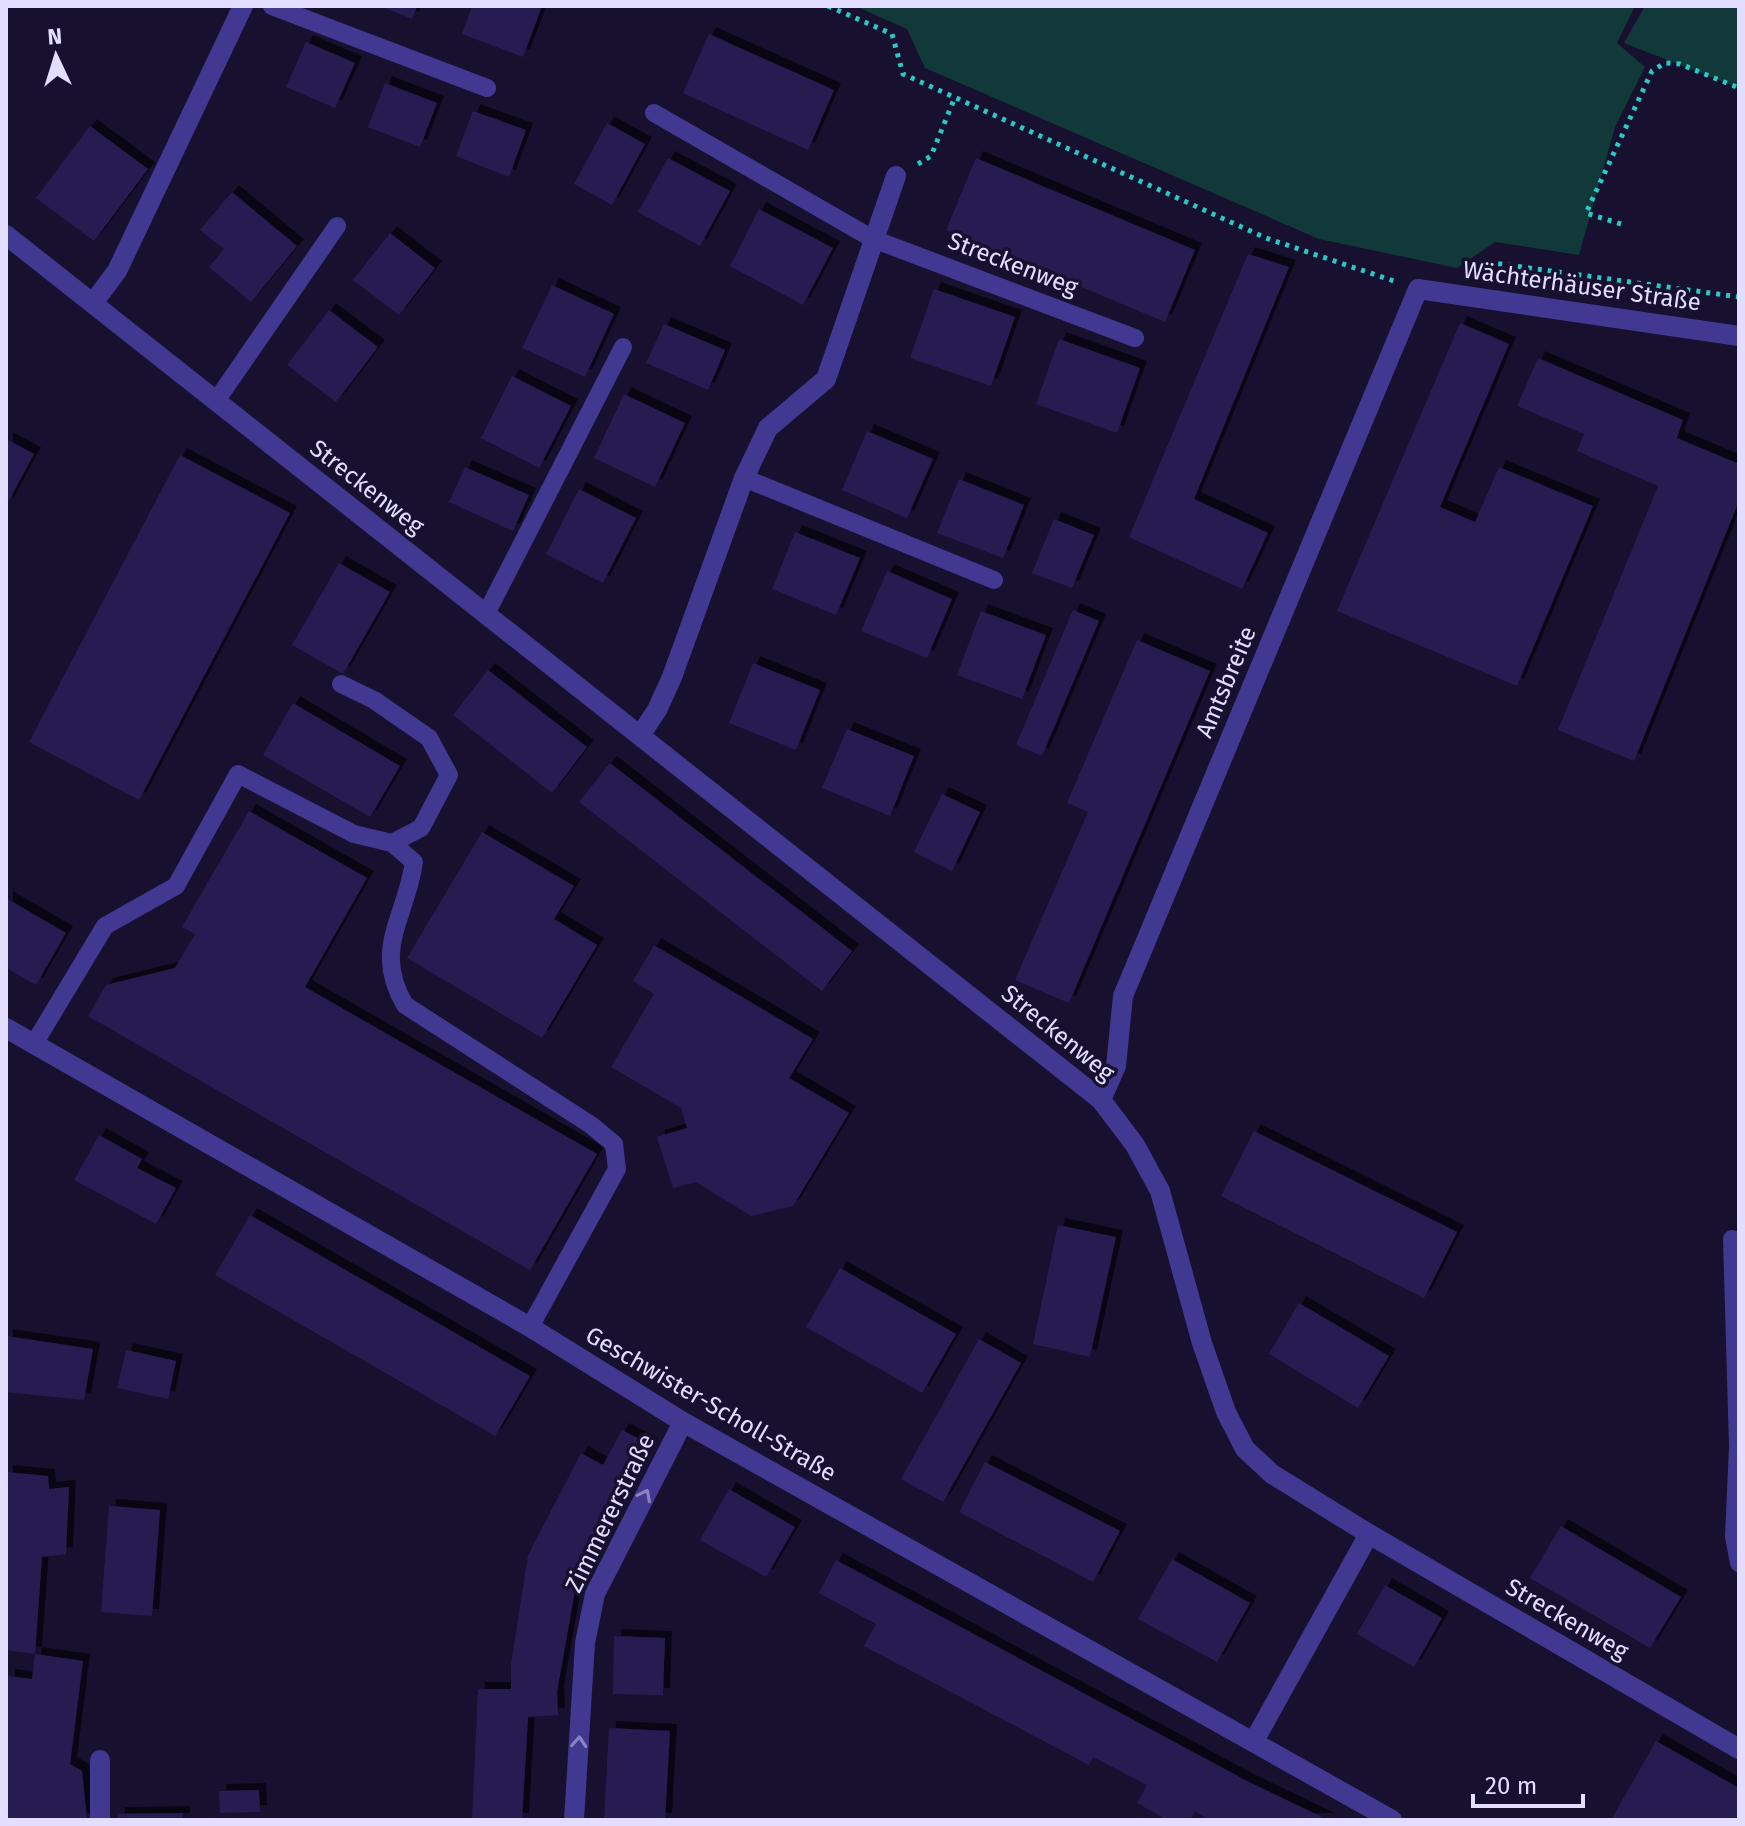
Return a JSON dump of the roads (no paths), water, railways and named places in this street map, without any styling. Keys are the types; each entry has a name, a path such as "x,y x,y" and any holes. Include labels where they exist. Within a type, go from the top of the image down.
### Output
{"street":[{"path":"93,303 117,271 243,6"},
{"path":"641,734 657,710 672,677 744,478 768,428 826,379 896,176"},
{"name":"Streckenweg","path":"6,235 1101,1100 1135,1145 1160,1191 1202,1343 1226,1412 1245,1449 1272,1474 1369,1534 1739,1749"},
{"name":"Wächterhäuser Straße","path":"1418,289 1739,336"},
{"name":"Amtsbreite","path":"1101,1100 1116,1066 1123,996 1418,289"},
{"name":"Geschwister-Scholl-Straße","path":"6,1028 530,1327 683,1422 1392,1820"},
{"name":"Zimmererstraße","path":"574,1820 585,1643 595,1594 683,1422"},
{"path":"1254,1741 1369,1534"},
{"path":"100,1760 100,1820"}],"lane":[{"path":"272,6 487,88"},
{"name":"Streckenweg","path":"654,113 873,239 1135,338"},
{"path":"216,401 337,226"},
{"path":"486,614 623,347"},
{"path":"744,478 994,580"},
{"path":"341,684 374,700 429,738 449,775 421,828 392,843"},
{"path":"34,1044 105,926 176,886 238,774 354,834 392,843 414,862 410,891 397,920 389,964 394,986 405,1005 591,1125 614,1144 617,1169 530,1327"},
{"path":"1732,1239 1738,1446 1734,1537 1739,1563"}]}
